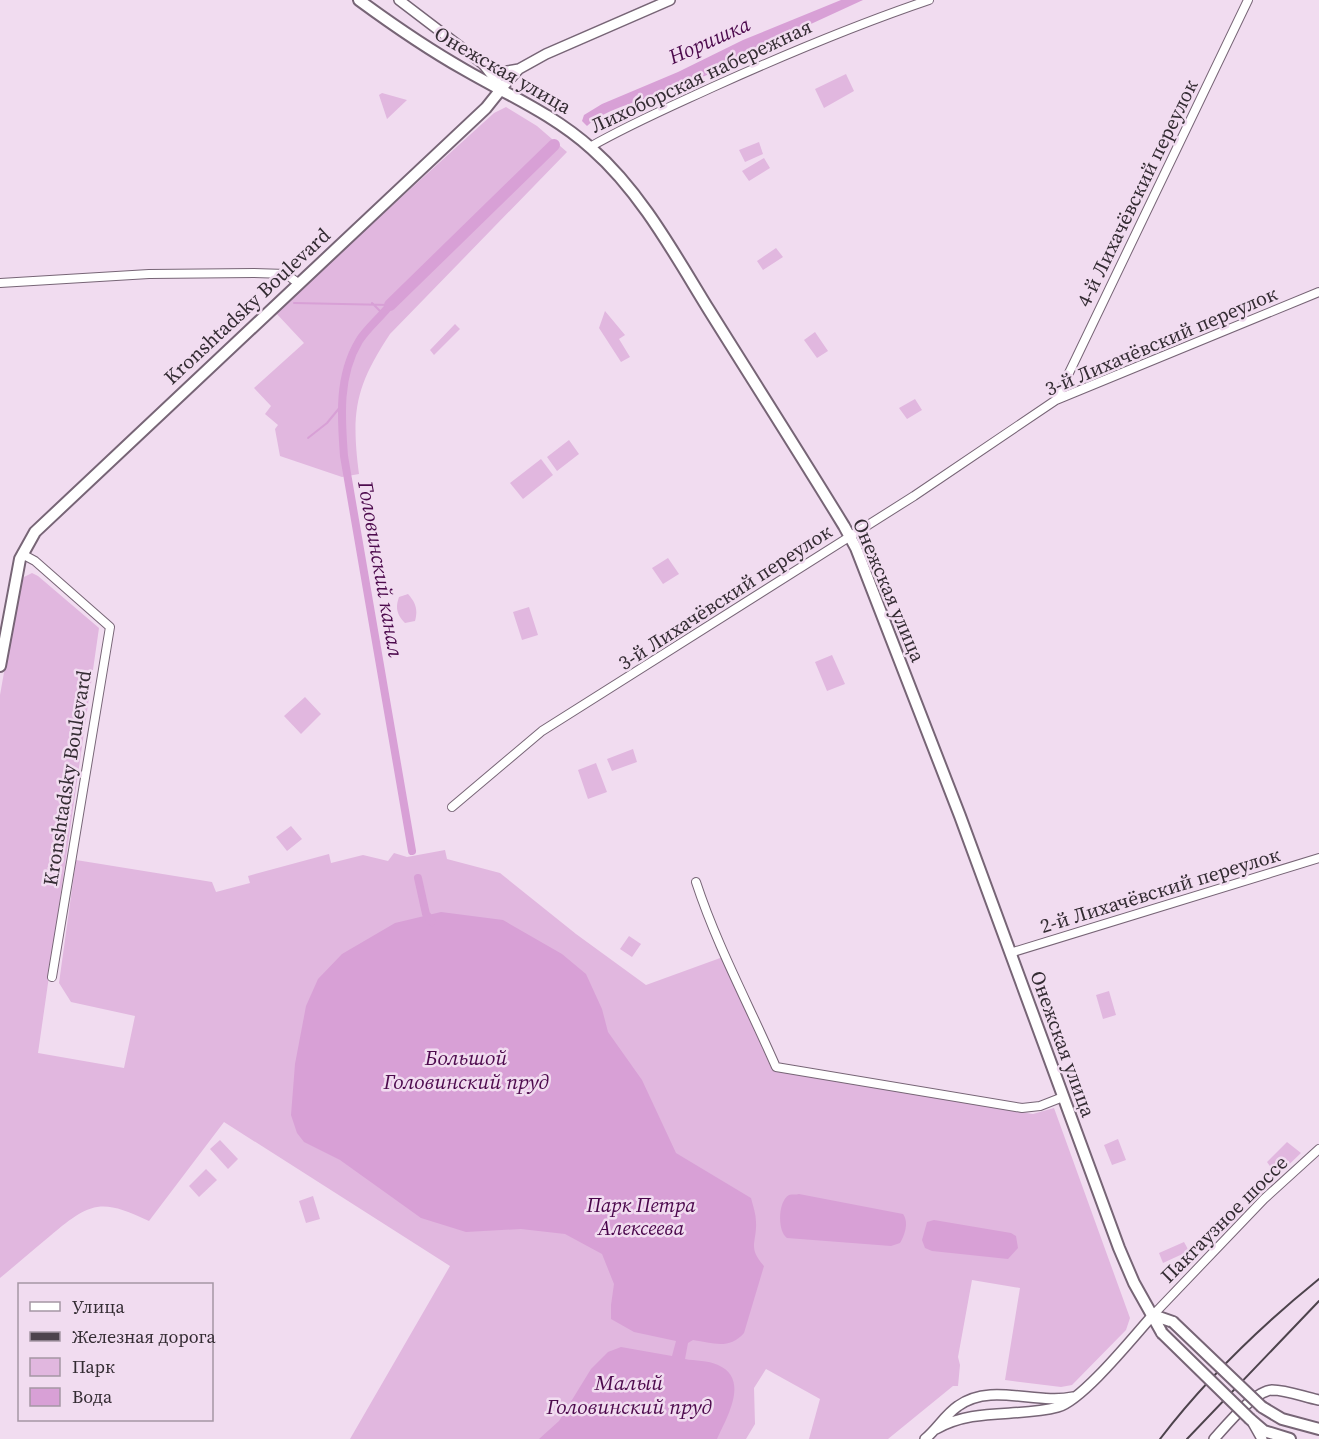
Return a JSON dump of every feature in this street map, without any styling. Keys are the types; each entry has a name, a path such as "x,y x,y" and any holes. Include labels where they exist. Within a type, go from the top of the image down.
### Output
{"main road":[{"name":"Онежская улица","path":"359,0 395,27 467,71 502,88 560,123 609,164 643,208 850,536 960,816 1123,1260 1162,1333 1250,1419"},
{"name":"Kronshtadsky Boulevard","path":"0,666 22,554 35,532 486,108 502,88"},
{"path":"1153,1314 1173,1322 1262,1407 1282,1419 1319,1429"},
{"path":"1250,1419 1264,1431 1290,1439"}],"street":[{"path":"399,0 483,64 501,72 519,69 670,0"},
{"name":"Лихоборская набережная","path":"590,147 637,122 854,27 929,0"},
{"name":"4-й Лихачёвский переулок","path":"1056,400 1248,0"},
{"path":"483,64 502,88 519,69"},
{"path":"0,283 149,274 254,273 286,274 298,283"},
{"name":"3-й Лихачёвский переулок","path":"452,807 542,731 850,536 1056,400 1319,292"},
{"name":"Kronshtadsky Boulevard","path":"22,554 35,561 110,627 52,977"},
{"name":"2-й Лихачёвский переулок","path":"1010,953 1319,858"},
{"path":"696,882 714,935 729,960 776,1067 1022,1108 1040,1106 1063,1097"},
{"name":"Пакгаузное шоссе","path":"1153,1314 1264,1199 1319,1149"},
{"path":"936,1429 954,1420 971,1416 1057,1407 1075,1397 1153,1314"},
{"path":"1214,1439 1255,1398 1265,1392 1278,1391 1319,1400"},
{"path":"925,1439 952,1411 973,1398 995,1396 1062,1399 1075,1397"},
{"path":"1250,1419 1262,1439"}],"green space":[{"path":"846,74 854,91 824,108 815,89"},
{"path":"382,93 407,100 387,119 379,95"},
{"path":"506,107 537,126 567,152 390,334 369,370 358,401 356,433 359,474 342,477 280,456 275,429 278,425 265,414 271,406 254,388 304,343 275,312 494,113"},
{"path":"759,142 763,154 745,162 739,150"},
{"path":"764,158 770,168 749,181 742,171"},
{"path":"776,248 783,257 763,270 757,261"},
{"path":"605,311 625,335 619,339 630,357 621,362 599,328"},
{"path":"455,324 460,329 434,355 430,350"},
{"path":"815,332 828,351 817,358 804,340"},
{"path":"915,399 922,410 907,419 899,408"},
{"path":"569,440 579,454 557,471 547,457"},
{"path":"541,459 553,475 523,499 510,483"},
{"path":"668,558 679,574 663,584 652,568"},
{"name":"Парк Петра Алексеева","path":"32,573 99,628 38,1053 124,1068 135,1016 71,1002 59,983 76,860 212,882 216,892 250,883 248,876 329,854 331,863 363,855 388,861 394,853 407,857 445,850 447,859 500,873 576,934 646,985 723,957 772,1070 1033,1114 1054,1108 1130,1318 1126,1330 1072,1385 1061,1387 1005,1380 1020,1288 972,1280 958,1357 960,1365 958,1386 953,1386 888,1439 809,1439 820,1399 766,1369 754,1388 755,1424 746,1439 350,1439 450,1266 224,1122 149,1221 132,1213 106,1206 86,1210 63,1225 0,1278 0,695 19,588 24,577"},
{"path":"408,594 415,604 416,613 415,621 405,623 400,617 397,605 399,597"},
{"path":"529,607 538,635 522,640 513,612"},
{"path":"832,655 845,684 827,691 815,662"},
{"path":"305,697 321,714 301,734 284,716"},
{"path":"633,749 637,762 612,771 607,759"},
{"path":"596,763 607,792 588,799 578,770"},
{"path":"291,826 302,839 287,851 276,837"},
{"path":"629,936 641,944 632,957 620,949"},
{"path":"1109,991 1116,1015 1103,1019 1096,995"},
{"path":"1118,1139 1126,1160 1112,1165 1104,1145"},
{"path":"220,1140 238,1159 228,1169 210,1149"},
{"path":"1287,1142 1301,1153 1277,1176 1267,1162"},
{"path":"206,1169 217,1180 199,1197 189,1186"},
{"path":"313,1196 320,1219 306,1223 299,1201"},
{"path":"1184,1242 1189,1251 1163,1263 1159,1253"}],"water":[{"path":"841,0 863,0 689,83 615,109 587,126 582,121 584,115 602,104 678,72 743,40"},
{"name":"Большой Головинский пруд","path":"441,912 503,920 562,954 586,974 602,1009 608,1032 642,1080 676,1153 751,1198 756,1219 754,1249 764,1266 744,1333 733,1342 720,1344 693,1340 688,1343 685,1359 714,1363 728,1371 733,1379 733,1399 717,1439 539,1439 559,1421 591,1369 608,1352 621,1347 672,1356 676,1341 634,1332 611,1319 614,1284 602,1254 565,1234 521,1229 466,1232 421,1218 340,1160 304,1142 297,1133 291,1115 295,1064 306,1006 318,979 342,954 395,923"},
{"path":"799,1194 903,1214 906,1229 900,1243 891,1246 787,1238 780,1223 781,1209 785,1198"},
{"path":"934,1220 1011,1233 1016,1236 1018,1248 1008,1259 932,1251 925,1248 922,1240 927,1222"}],"waterway":[{"name":"Норишка","path":"390,305 554,145"},
{"name":"Норишка","path":"294,303 390,305"},
{"name":"Норишка","path":"372,303 383,314"},
{"name":"Головинский канал","path":"390,305 362,336 352,354 344,382 342,427 344,456 412,851"},
{"path":"308,438 327,423 341,406"},
{"name":"Головинский канал","path":"418,878 426,914 432,922"}],"railway":[{"path":"1160,1439 1196,1395 1235,1354 1319,1279"},
{"path":"1187,1439 1319,1301"}],"water label":[{"name":"Малый Головинский пруд","path":"629,1394"}]}
